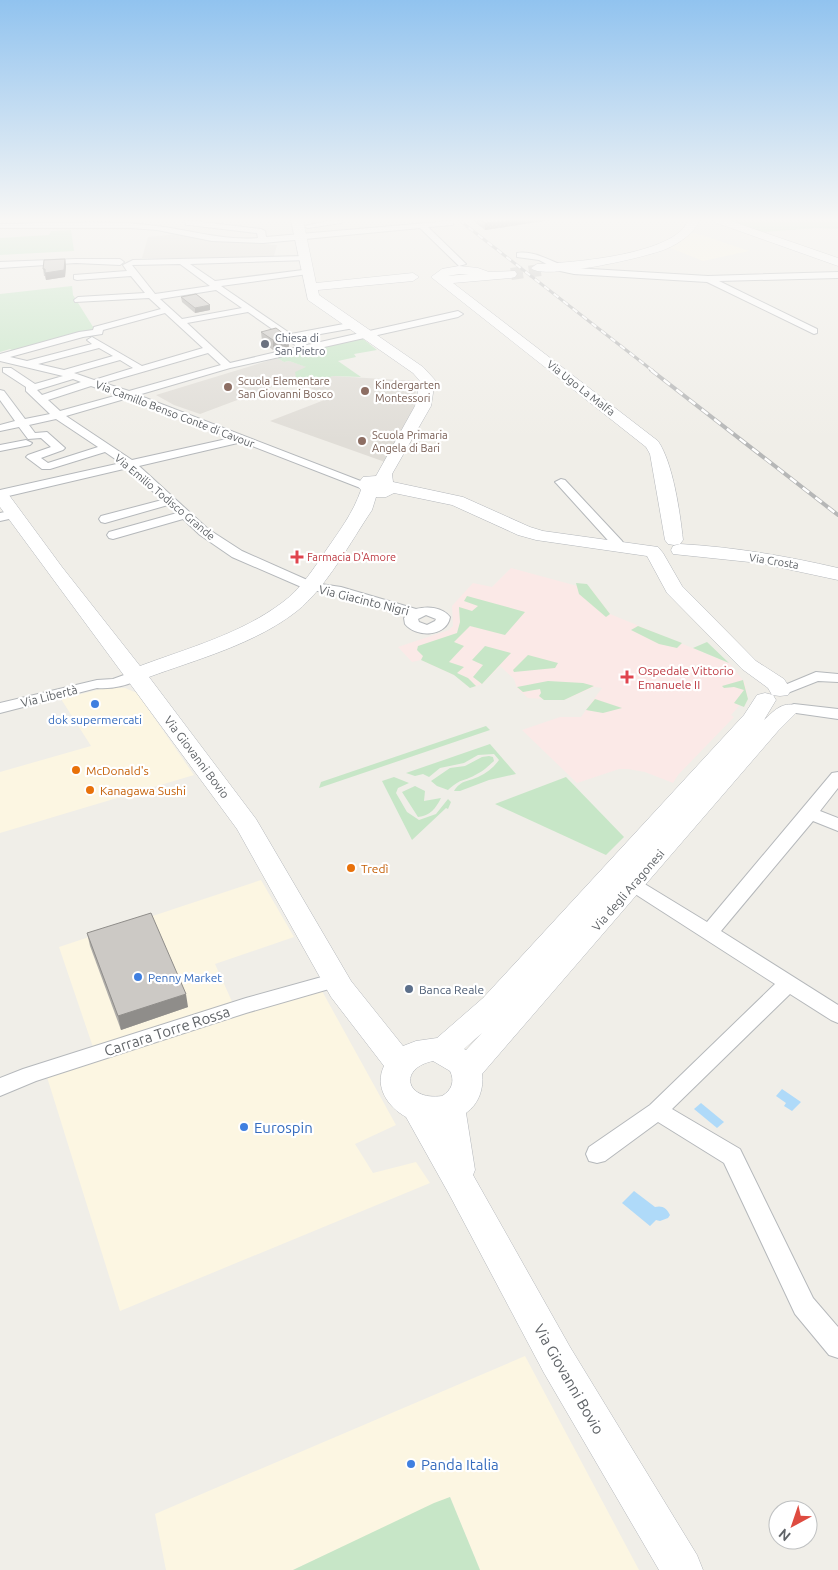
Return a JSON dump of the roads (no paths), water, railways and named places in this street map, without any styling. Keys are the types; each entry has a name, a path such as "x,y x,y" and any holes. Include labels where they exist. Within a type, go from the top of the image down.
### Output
{"main road":[{"path":"132,670 182,659 200,649 232,639 262,625 291,606 311,586 375,489 423,406 428,380 418,370 368,334 316,300 313,293"},
{"name":"Via Ugo La Malfa","path":"471,293 652,444 658,454 670,516 663,529 664,546"},
{"path":"375,489 378,505 398,502"},
{"name":"Via Camillo Benso Conte di Cavour","path":"375,489 398,502 480,512"},
{"name":"Via Camillo Benso Conte di Cavour","path":"375,489 458,501 480,512 542,536 609,544"},
{"name":"Via Giovanni Bovio","path":"3,503 132,670 247,825 338,984 374,1033 419,1056 453,1055 462,1062 467,1070"},
{"path":"609,544 632,550 664,546 665,574 674,589 750,665 787,697"},
{"name":"Via Crosta","path":"664,546 796,564 838,574"},
{"name":"Via degli Aragonesi","path":"419,1056 493,1006 624,879 770,726 787,697"},
{"name":"Via degli Aragonesi","path":"467,1070 624,879"},
{"name":"Via Giovanni Bovio","path":"419,1056 395,1073 395,1084 399,1093 406,1102 417,1108 461,1184 557,1360 682,1570"},
{"path":"417,1108 434,1111 450,1107 460,1100 467,1091 469,1081 467,1070"},
{"name":"Via Giovanni Bovio","path":"450,1107 461,1184"}],"street":[{"path":"78,295 140,293"},
{"path":"150,293 228,366"},
{"path":"227,293 305,348"},
{"path":"737,293 814,331"},
{"path":"0,357 82,334 99,332 97,329 167,310"},
{"path":"180,322 250,310"},
{"path":"0,448 58,416 228,366 458,314"},
{"path":"290,337 354,325"},
{"path":"82,334 141,369"},
{"path":"3,372 27,363 100,345"},
{"path":"3,372 35,392 92,382 210,349"},
{"name":"Via Camillo Benso Conte di Cavour","path":"0,357 69,374 92,382 375,489"},
{"path":"35,392 69,374 121,357"},
{"name":"Via Emilio Todisco Grande","path":"35,392 58,416 130,464 204,532 237,554 311,586"},
{"path":"0,393 3,404 23,434"},
{"path":"177,428 198,422"},
{"path":"0,428 32,437 43,434 53,442 59,448 32,457 46,467 106,448"},
{"path":"53,442 84,433"},
{"path":"0,439 23,434"},
{"path":"3,503 130,464 242,439"},
{"path":"561,482 609,544"},
{"path":"105,519 170,501"},
{"path":"113,535 185,515"},
{"name":"Via Giacinto Nigri","path":"311,586 336,590 416,613"},
{"name":"Via Libertà","path":"0,708 97,684 109,685 117,683 132,670"},
{"path":"787,697 816,676 838,678"},
{"path":"787,697 838,714"},
{"path":"709,932 810,813 838,777"},
{"path":"810,813 838,825"},
{"path":"624,879 838,1015"},
{"name":"Carrara Torre Rossa","path":"0,1086 143,1039 338,984"},
{"path":"597,1154 657,1111 789,984"},
{"path":"657,1111 732,1156 804,1306 838,1346"}],"water":[{"path":"782,1089 801,1102 792,1111 784,1106 786,1103 776,1096"},
{"path":"701,1103 724,1122 717,1128 694,1109"},
{"path":"634,1191 655,1207 660,1206 666,1209 670,1215 668,1218 660,1221 656,1220 650,1226 622,1203"}],"railway":[{"path":"553,293 653,371"},
{"path":"651,370 838,515"}],"place":[{"name":"Chiesa di San Pietro","path":"265,344"},
{"name":"Scuola Elementare San Giovanni Bosco","path":"228,387"},
{"name":"Kindergarten Montessori","path":"365,391"},
{"name":"Scuola Primaria Angela di Bari","path":"362,441"},
{"name":"Farmacia D'Amore","path":"297,557"},
{"name":"Ospedale Vittorio Emanuele II","path":"627,677"},
{"name":"dok supermercati","path":"95,704"},
{"name":"McDonald's","path":"76,770"},
{"name":"Kanagawa Sushi","path":"90,790"},
{"name":"Tredì","path":"351,868"},
{"name":"Penny Market","path":"138,977"},
{"name":"Banca Reale","path":"409,989"},
{"name":"Eurospin","path":"244,1127"},
{"name":"Panda Italia","path":"411,1464"}]}
